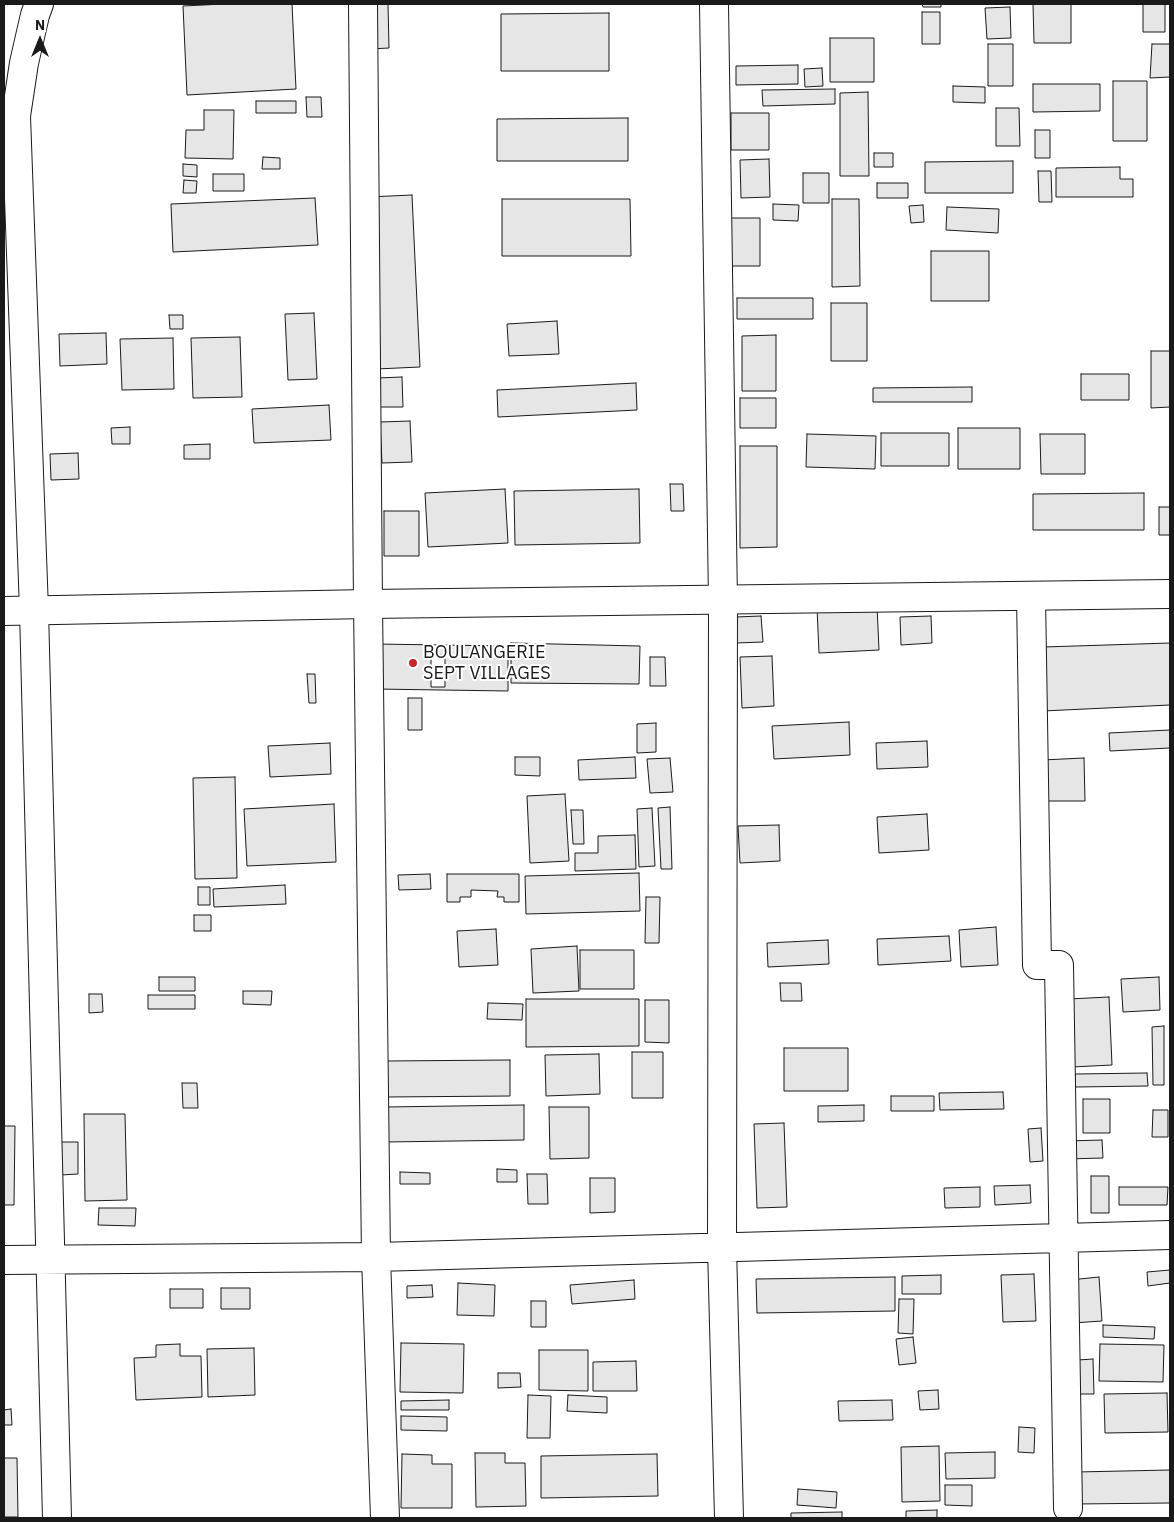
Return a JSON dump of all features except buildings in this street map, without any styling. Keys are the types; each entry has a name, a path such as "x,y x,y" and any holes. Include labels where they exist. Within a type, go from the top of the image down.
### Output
{"street":[{"path":"39,4 24,62 16,116 34,610 57,1518"},
{"path":"363,4 376,1257 385,1518"},
{"path":"714,4 723,600 722,1247 729,1518"},
{"path":"4,611 368,604 1170,594"},
{"path":"1031,596 1037,965 1059,965 1068,1508"},
{"path":"4,1260 50,1258 376,1257 1170,1235"}],"place":[{"name":"BOULANGERIE SEPT VILLAGES","path":"413,663"}]}
